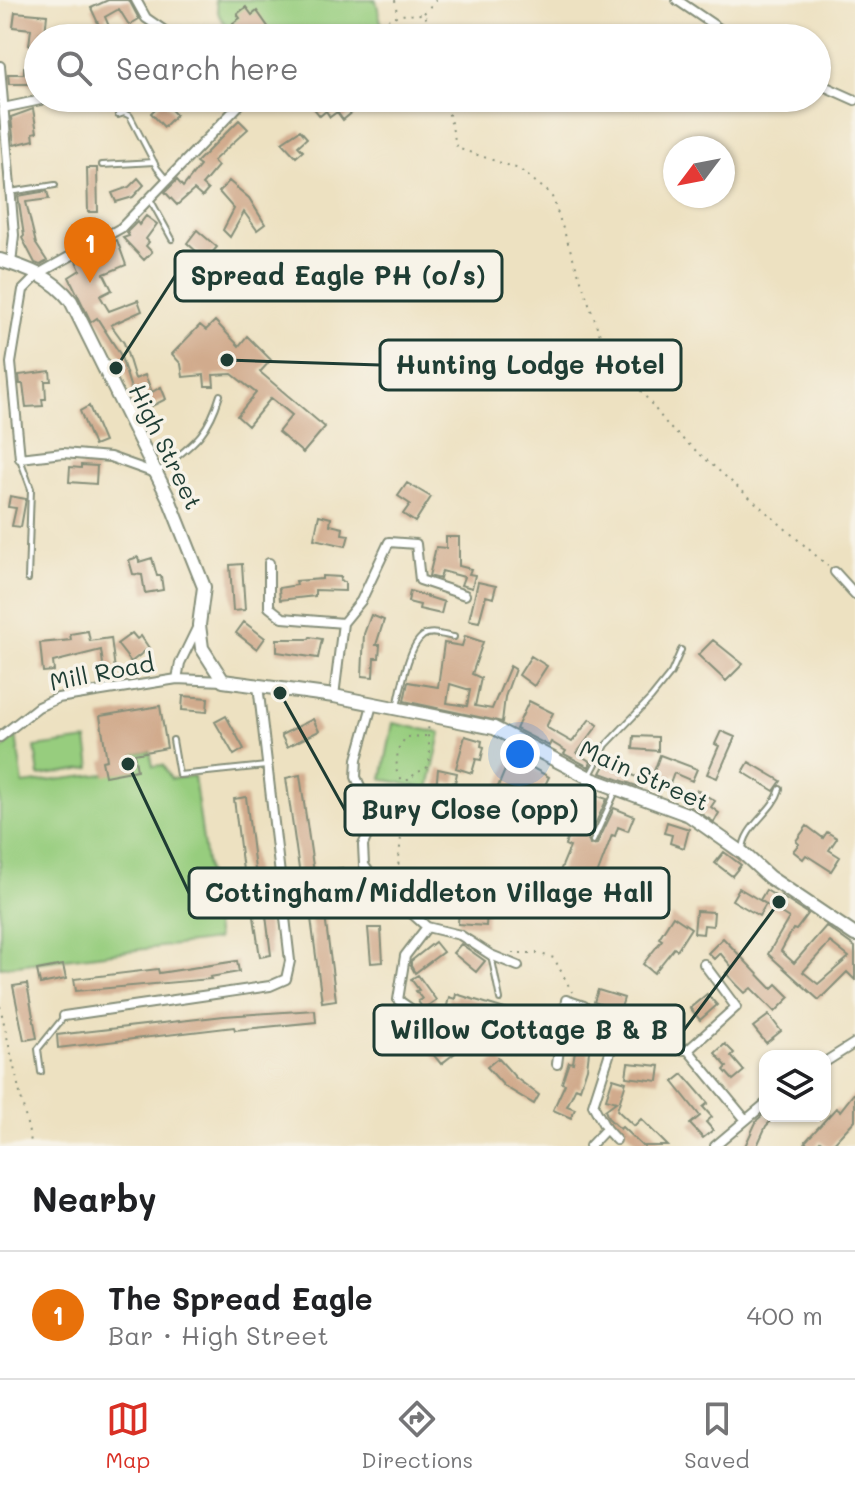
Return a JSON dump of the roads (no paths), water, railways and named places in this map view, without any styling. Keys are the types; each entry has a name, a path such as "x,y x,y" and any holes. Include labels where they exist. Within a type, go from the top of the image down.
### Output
{"main road":[{"name":"High Street","path":"6,262 40,273 61,288 71,301 169,499 204,587 199,625 202,648 223,681"},
{"name":"Main Street","path":"223,681 334,696 494,728 589,778 689,815 743,853 769,877 855,935"}],"street":[{"path":"136,0 146,18 155,24"},
{"path":"677,0 712,24"},
{"path":"0,66 14,235 6,262"},
{"path":"831,89 855,100"},
{"path":"3,108 24,103"},
{"path":"156,473 110,457 63,453 20,458 11,363 23,290 40,273 121,228 233,112"},
{"path":"334,696 343,623 361,601 389,542 416,544 420,580 465,595"},
{"path":"269,563 269,607 283,618 343,623"},
{"path":"835,572 855,594"},
{"path":"177,679 180,663 199,625"},
{"name":"Mill Road","path":"0,737 38,707 58,698 177,679 223,681"},
{"path":"64,1016 270,986 286,979 290,961 258,685"},
{"path":"372,705 357,759 356,777 370,809 369,831 363,845 364,865 375,881 427,927 460,935 491,955 518,966"},
{"path":"282,892 343,887"},
{"path":"427,927 405,956 398,1000 447,1034"},
{"path":"612,1046 688,1050 736,1007 704,964"},
{"path":"557,1064 566,1000 584,1006 612,1046"},
{"path":"831,1058 855,1043"},
{"path":"612,1046 593,1105 616,1140"},
{"path":"688,1050 745,1119"},
{"path":"715,1146 759,1108"},
{"path":"590,1146 606,1129"}],"lane":[{"path":"118,115 124,113 130,116 161,175 168,180"},
{"path":"102,165 154,162"},
{"path":"10,192 55,185"},
{"path":"150,199 172,239"},
{"path":"156,473 205,431 212,422 220,395"},
{"path":"20,458 31,489 28,579"},
{"path":"394,709 405,671 418,642 430,633 454,637"},
{"path":"589,778 606,745 671,673 681,650"},
{"path":"173,740 179,775 268,766"},
{"path":"593,841 616,789"},
{"path":"743,853 743,842 748,832 773,805 780,789"},
{"path":"491,955 500,999"},
{"path":"41,1072 38,1049 64,1016"}],"place":[{"name":"The Spread Eagle","path":"90,283"},
{"name":"Hunting Lodge Hotel","path":"227,360"},
{"name":"Spread Eagle PH (o/s)","path":"116,368"},
{"name":"Bury Close (opp)","path":"280,693"},
{"name":"Cottingham/Middleton Village Hall","path":"128,764"},
{"name":"Willow Cottage B & B","path":"779,902"}]}
